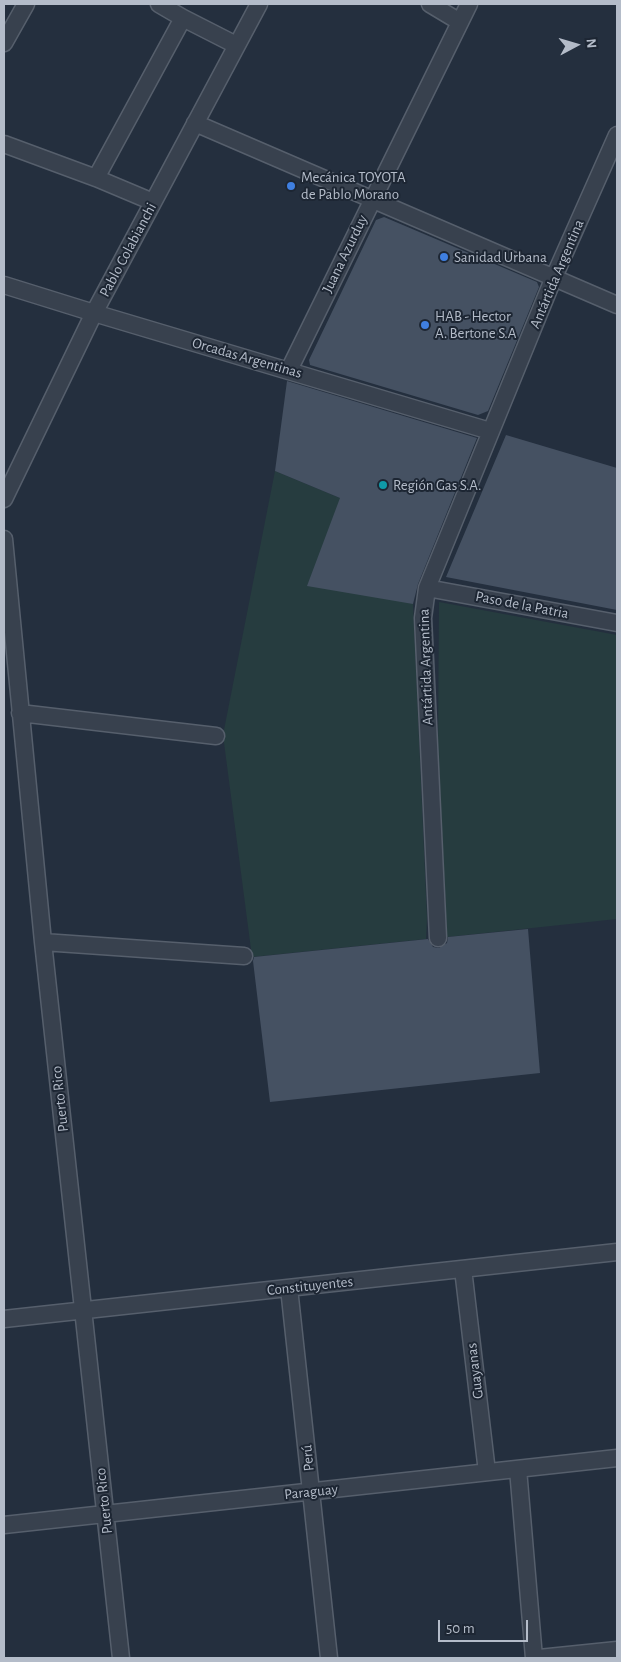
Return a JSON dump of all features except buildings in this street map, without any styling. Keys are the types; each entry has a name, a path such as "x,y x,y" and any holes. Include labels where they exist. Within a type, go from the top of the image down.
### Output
{"street":[{"path":"4,42 26,4"},
{"path":"159,4 236,45"},
{"path":"430,4 460,22"},
{"name":"Juana Azurduy","path":"289,370 469,4"},
{"name":"Pablo Colabianchi","path":"4,499 94,313 256,5"},
{"path":"96,178 183,18"},
{"path":"195,123 617,305"},
{"name":"Antártida Argentina","path":"438,938 423,618 427,588 554,278 617,135"},
{"path":"4,144 96,178 153,202"},
{"name":"Orcadas Argentinas","path":"4,285 490,431"},
{"name":"Puerto Rico","path":"4,539 43,942 121,1658"},
{"name":"Paso de la Patria","path":"427,588 617,623"},
{"path":"20,713 216,736"},
{"path":"43,942 244,956"},
{"name":"Constituyentes","path":"4,1319 617,1252"},
{"name":"Guayanas","path":"464,1269 487,1472"},
{"name":"Perú","path":"290,1288 329,1658"},
{"name":"Paraguay","path":"4,1525 617,1458"},
{"path":"518,1469 534,1658"},
{"path":"539,1658 617,1650"}],"green space":[{"path":"275,471 340,498 413,604 427,918 426,939 252,957 223,735"},
{"path":"439,602 617,635 617,919 447,937 438,751"}],"place":[{"name":"Mecánica TOYOTA de Pablo Morano","path":"291,186"},
{"name":"Sanidad Urbana","path":"444,257"},
{"name":"HAB - Hector A. Bertone S.A","path":"425,325"},
{"name":"Región Gas S.A.","path":"383,485"}]}
